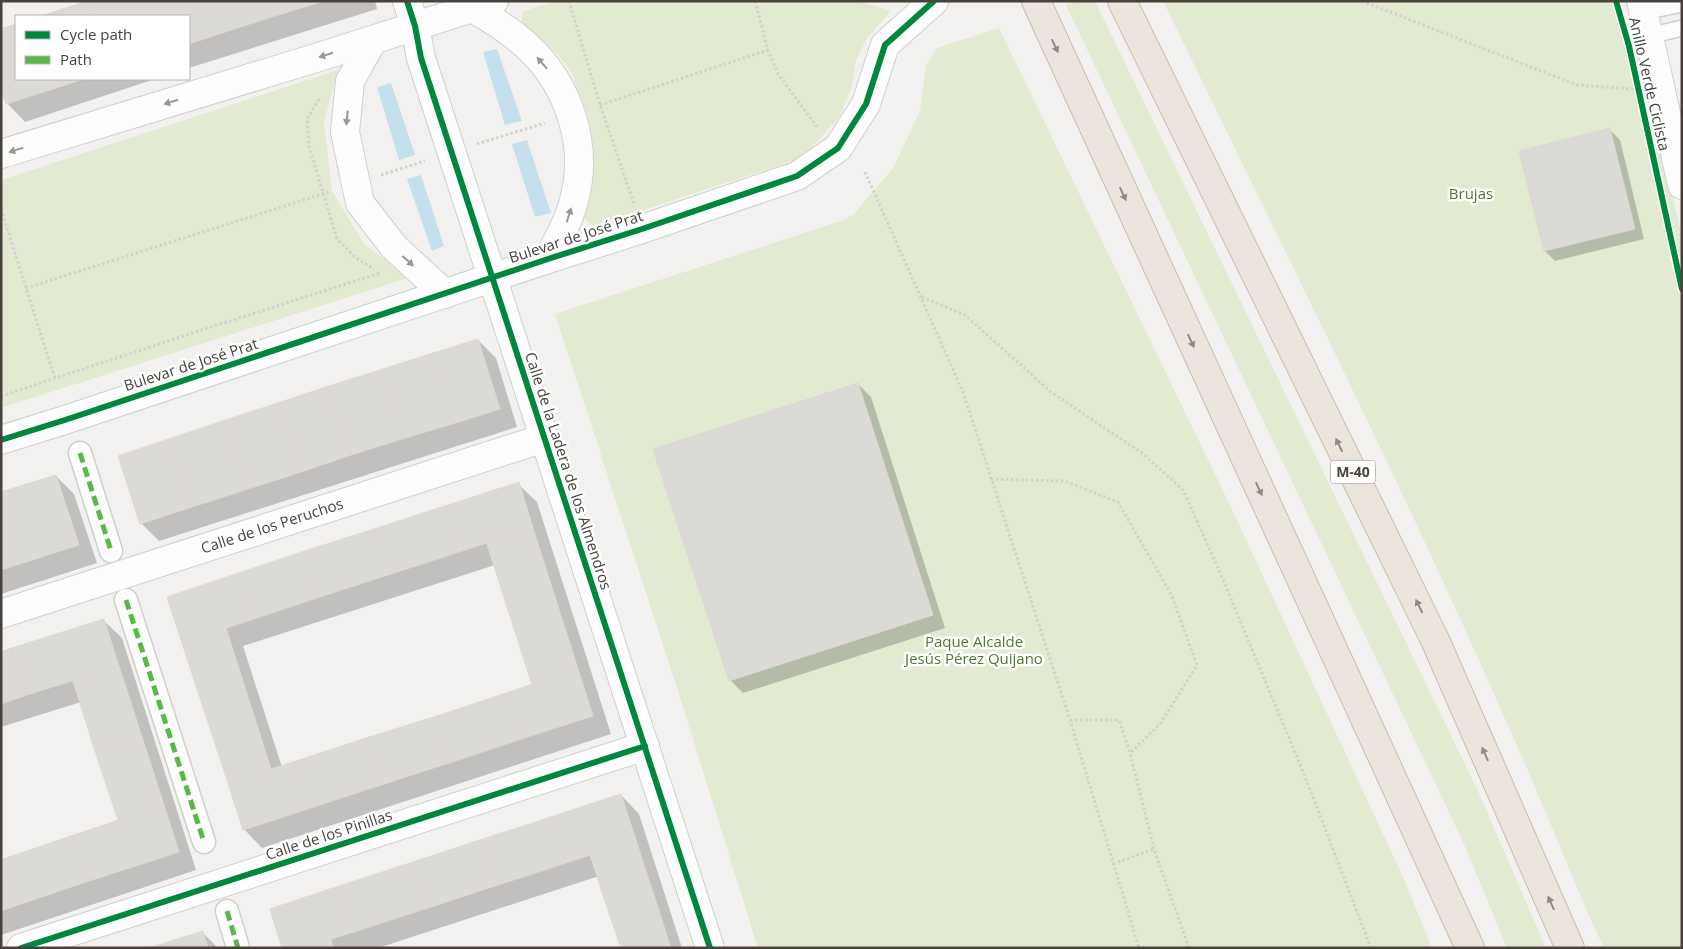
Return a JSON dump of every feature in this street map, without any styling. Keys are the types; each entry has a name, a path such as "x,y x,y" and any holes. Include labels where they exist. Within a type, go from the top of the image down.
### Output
{"highway":[{"path":"1036,1 1470,948"},
{"name":"M-40","path":"1122,1 1435,640 1570,948"}],"street":[{"name":"Bulevar de José Prat","path":"1,440 642,229 797,176 838,148 866,104 885,45 934,1"},
{"path":"1,154 373,40 411,13 483,4 493,20 528,47 547,68 562,92 571,115 578,142 579,171 575,199 566,224 548,259"},
{"name":"Calle de la Ladera de los Almendros","path":"411,13 421,58 710,948"},
{"path":"1644,17 1682,185"},
{"path":"373,40 350,81 345,132 360,203 394,247 445,294"},
{"name":"Calle de los Peruchos","path":"1,614 544,438"},
{"path":"80,453 111,552"},
{"path":"126,600 204,842"},
{"name":"Calle de los Pinillas","path":"21,948 644,746"},
{"path":"227,911 238,948"}],"lane":[{"path":"1644,17 1682,4"},
{"path":"1644,17 1682,28"}],"path":[{"path":"569,1 600,105 637,212"},
{"path":"755,1 768,50 778,74 818,128"},
{"path":"1362,1 1577,85 1639,90"},
{"path":"600,105 768,50"},
{"path":"473,145 546,122"},
{"path":"372,178 426,160"},
{"path":"865,172 922,296 963,392 1070,720 1112,864 1139,948"},
{"path":"26,288 332,191"},
{"path":"1,210 55,379"},
{"path":"1,396 380,272"},
{"path":"922,296 965,315 1051,392 1142,453 1183,490 1223,579 1306,779 1370,948"},
{"path":"991,479 1064,481 1118,502 1172,596 1197,666 1160,724 1130,753"},
{"path":"1070,720 1119,720 1130,753 1154,849 1189,948"},
{"path":"1112,864 1154,849"}],"green space":[{"path":"554,1 858,1 891,11 867,38 856,61 852,87 840,116 813,146 793,161 593,226 584,218 594,169 592,138 585,106 572,74 564,62 547,44 522,23 522,12"},
{"path":"1077,1 1095,1 1478,791 1546,948 1507,948 1464,844 1066,5"},
{"name":"Brujas","path":"1163,1 1611,1 1672,194 1682,236 1682,948 1604,948 1506,721 1424,540"},
{"name":"Paque Alcalde Jesús Pérez Quijano","path":"999,28 1229,503 1404,879 1432,948 758,948 678,691 555,314 844,220 854,214 893,168 920,111 926,65 937,48"},
{"path":"338,70 324,122 332,191 364,244 408,278 1,408 1,180"}],"water":[{"path":"497,49 522,121 505,125 483,52"},
{"path":"391,83 415,155 399,160 377,87"},
{"path":"527,140 551,213 535,217 512,144"},
{"path":"421,175 444,246 432,251 407,179"}],"building":[{"path":"87,1 145,1 150,15 92,15"},
{"path":"87,1 92,15 44,15"},
{"path":"145,1 201,1 213,36 190,44 190,15 150,15"},
{"path":"201,1 256,1 262,20 213,36"},
{"path":"256,1 310,1 311,5 262,20"},
{"path":"310,1 324,1 311,5"},
{"path":"15,24 15,80 54,80 56,88 6,104 1,90 1,29"},
{"path":"54,80 80,80 56,88"},
{"path":"1610,128 1635,229 1544,251 1519,151"},
{"path":"478,339 500,409 452,424 430,354"},
{"path":"430,354 452,424 402,439 380,370"},
{"path":"380,370 402,439 351,455 329,386"},
{"path":"858,383 933,615 729,681 653,449"},
{"path":"329,386 351,455 301,472 278,403"},
{"path":"278,403 301,472 248,489 225,420"},
{"path":"225,420 248,489 192,507 169,439"},
{"path":"169,439 192,507 140,524 118,456"},
{"path":"56,475 79,545 1,570 1,492"},
{"path":"519,482 533,528 459,552 445,506"},
{"path":"445,506 459,552 391,574 377,528"},
{"path":"377,528 391,574 320,597 305,551"},
{"path":"533,528 578,669 532,685 487,544"},
{"path":"305,551 320,597 251,620 236,574"},
{"path":"236,574 251,620 182,643 167,597"},
{"path":"104,619 119,666 27,695 12,648"},
{"path":"226,628 271,769 228,783 182,643"},
{"path":"12,648 27,695 1,704 1,652"},
{"path":"119,666 142,737 95,751 73,681"},
{"path":"578,669 593,716 521,739 506,693"},
{"path":"506,693 521,739 452,762 437,716"},
{"path":"437,716 452,762 381,785 366,738"},
{"path":"142,737 164,805 118,820 95,751"},
{"path":"366,738 381,785 311,808 296,761"},
{"path":"296,761 311,808 243,830 228,783"},
{"path":"621,794 648,877 602,892 590,855 566,863 551,817"},
{"path":"164,805 179,852 89,881 74,835"},
{"path":"551,817 566,863 495,886 480,840"},
{"path":"74,835 89,881 18,905 3,859"},
{"path":"480,840 495,886 425,909 410,863"},
{"path":"1,859 3,859 18,905 1,911"},
{"path":"410,863 425,909 354,932 339,886"},
{"path":"648,877 671,948 621,948 602,892"},
{"path":"339,886 354,932 331,939 333,948 282,948 270,909"},
{"path":"203,931 208,948 149,948"}],"marked path":[{"path":"80,453 111,551"},
{"path":"126,600 204,842"},
{"path":"227,911 238,948"}],"cycle path":[{"path":"407,1 415,26 421,58 710,948"},
{"path":"1,440 642,229 797,176 838,148 866,104 885,45 934,1"},
{"name":"Anillo Verde Ciclista","path":"1616,1 1629,46 1682,289"},
{"path":"21,948 645,746"}]}
